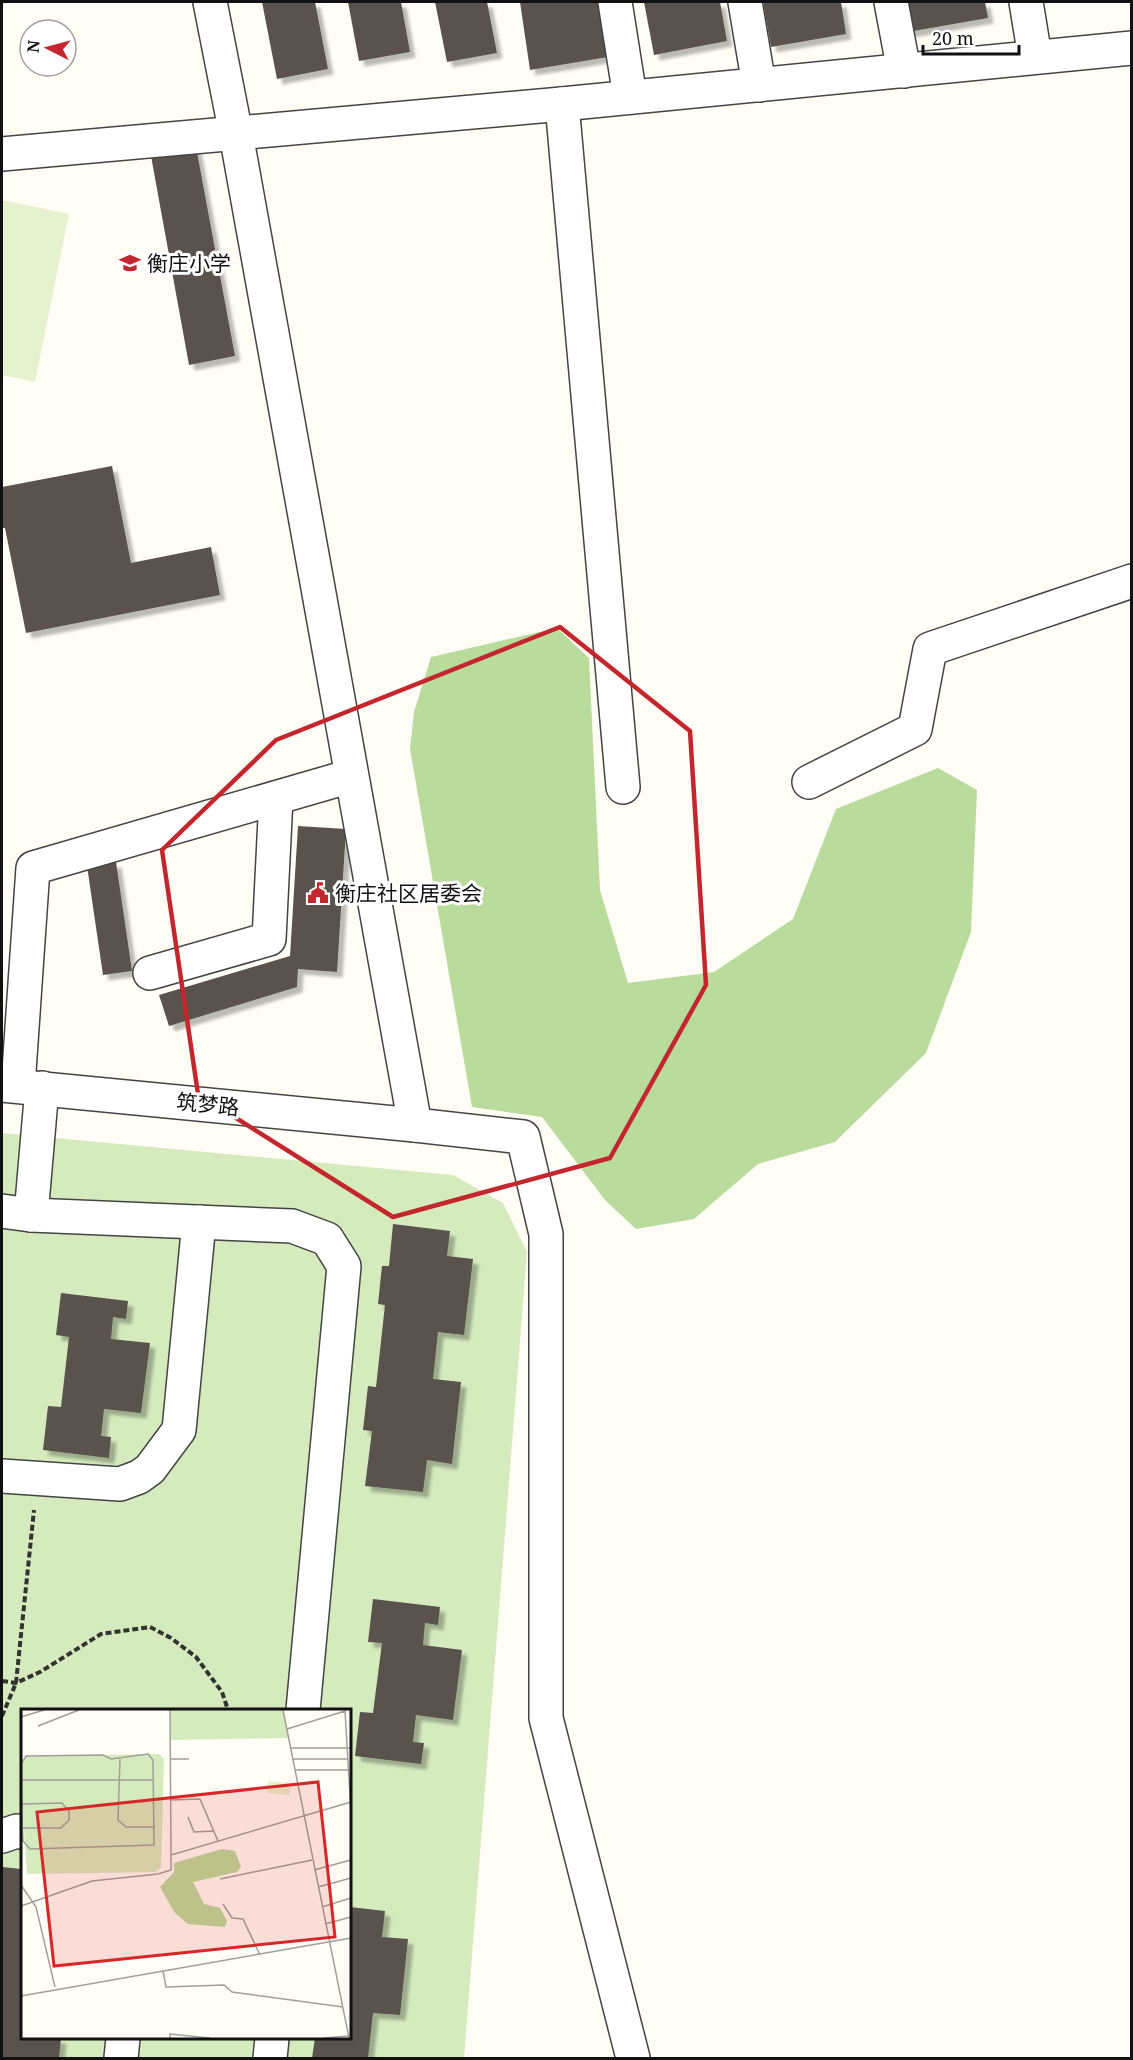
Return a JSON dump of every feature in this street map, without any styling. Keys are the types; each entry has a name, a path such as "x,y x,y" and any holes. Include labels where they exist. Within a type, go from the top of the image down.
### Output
{"street":[{"path":"210,2 236,134 415,1125"},
{"path":"615,2 630,97"},
{"path":"745,2 759,85"},
{"path":"891,2 904,71"},
{"path":"1026,2 1035,57"},
{"path":"2,154 562,104 1131,48"},
{"path":"562,104 623,787"},
{"path":"809,782 915,729 930,649 1131,581"},
{"path":"303,1709 344,1266 327,1239 292,1226 16,1213 21,1086 33,868 351,776"},
{"path":"150,973 269,939 276,798"},
{"name":"筑梦路","path":"21,1086 523,1137 546,1234 546,1718 633,2058"},
{"path":"2,1476 120,1484 140,1477 150,1469 179,1430 199,1222"},
{"path":"2,1836 21,1832"},
{"path":"121,2058 123,2039"},
{"path":"270,2058 272,2039"}],"path":[{"path":"2,1716 16,1683 37,1479"},
{"path":"2,1681 16,1683 40,1672 101,1634 150,1627 171,1638 196,1657 222,1692 228,1709"}],"highlighted area":[{"path":"560,627 690,731 706,985 610,1158 393,1217 198,1094 162,850 276,740"}],"green space":[{"path":"2,200 69,214 35,382 2,375"},
{"path":"557,628 589,658 600,890 628,983 714,972 793,919 836,809 938,768 977,790 971,932 926,1053 835,1142 758,1164 694,1219 636,1229 605,1200 542,1117 472,1107 410,749 414,712 431,657"},
{"path":"2,1133 453,1175 503,1203 527,1252 464,2058 2,2058"}],"building":[{"path":"262,2 315,2 328,69 277,79"},
{"path":"348,2 401,2 410,52 359,61"},
{"path":"435,2 487,2 497,53 447,62"},
{"path":"520,2 600,2 608,57 530,70"},
{"path":"644,2 720,2 727,41 654,55"},
{"path":"763,2 841,2 846,34 771,47"},
{"path":"896,2 985,2 988,18 902,33"},
{"path":"196,147 235,356 189,365 151,156"},
{"path":"112,466 131,563 211,547 220,595 26,633 5,528 2,528 2,487"},
{"name":"衡庄社区居委会","path":"298,826 346,829 337,972 298,969 297,987 169,1026 159,995 290,956"},
{"path":"116,862 132,971 103,975 87,866"},
{"path":"393,1224 450,1231 447,1256 473,1259 464,1335 438,1332 433,1379 461,1382 452,1464 427,1460 423,1492 365,1486 372,1431 363,1430 368,1386 376,1387 385,1305 378,1304 382,1266 389,1266"},
{"path":"61,1293 128,1301 126,1319 113,1317 111,1339 150,1343 141,1413 104,1409 101,1436 111,1437 109,1458 43,1450 48,1406 61,1407 69,1337 56,1335"},
{"path":"373,1599 440,1607 438,1625 425,1623 423,1645 462,1650 453,1720 416,1715 413,1742 424,1743 421,1764 355,1756 360,1712 373,1713 382,1643 368,1642"},
{"path":"2,1867 21,1869 21,2039 61,2039 59,2058 2,2058"},
{"path":"351,1907 385,1911 382,1937 408,1939 400,2015 373,2013 368,2058 312,2058 315,2039 351,2039"}],"place":[{"name":"衡庄小学","path":"130,263"},
{"name":"衡庄社区居委会","path":"318,893"}]}
